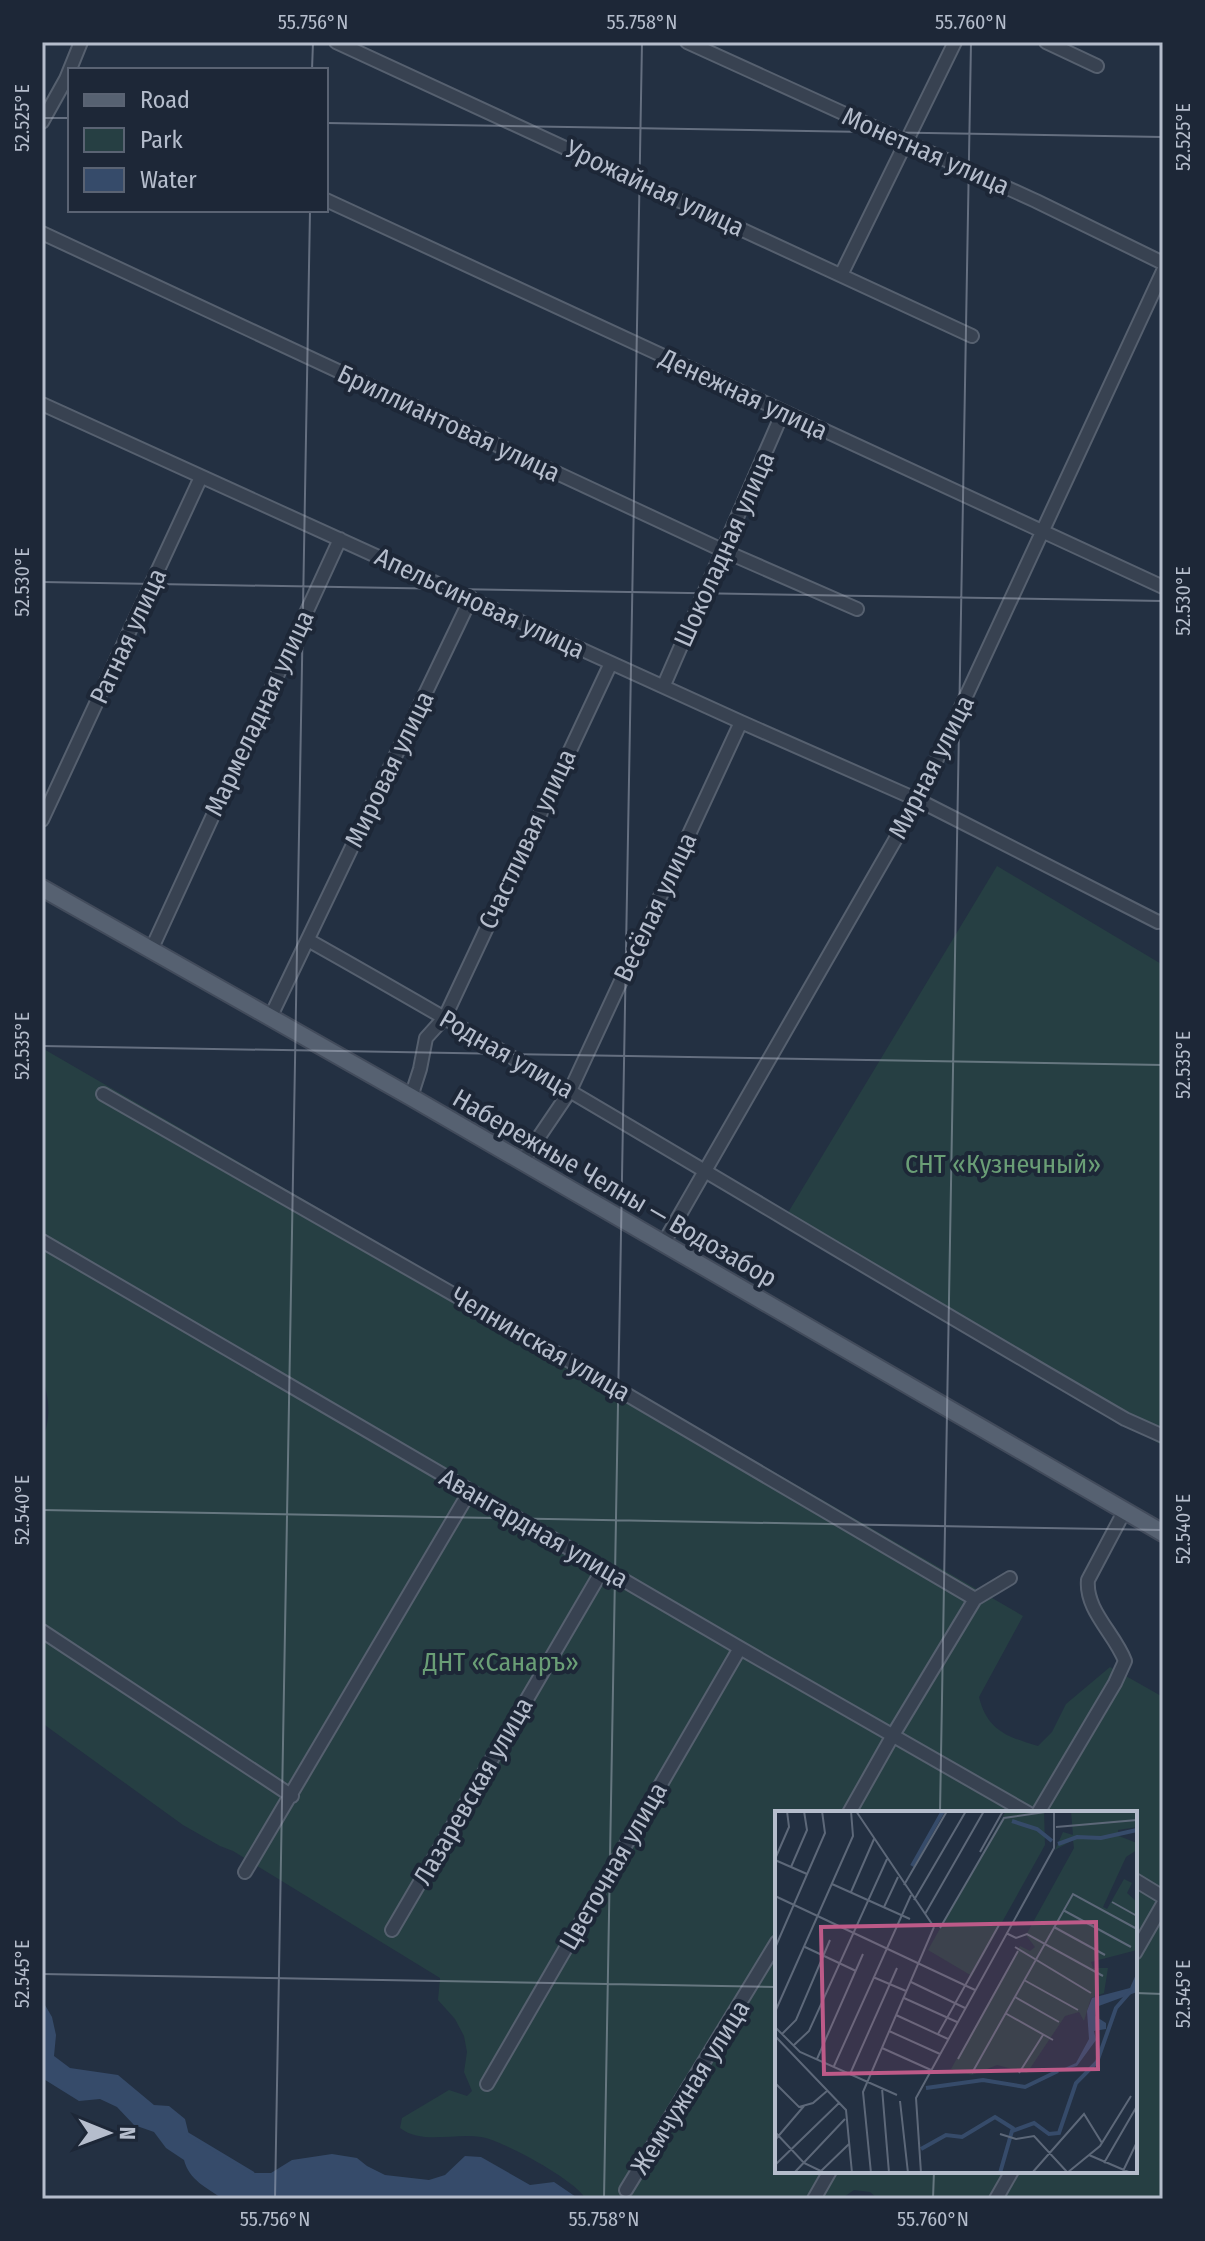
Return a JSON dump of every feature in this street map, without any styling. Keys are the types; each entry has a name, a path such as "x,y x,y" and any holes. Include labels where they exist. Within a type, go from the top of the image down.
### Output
{"main road":[{"name":"Набережные Челны — Водозабор","path":"42,888 271,1016 1163,1533"}],"street":[{"path":"72,68 81,42"},
{"name":"Урожайная улица","path":"336,42 842,273 972,336"},
{"name":"Монетная улица","path":"687,42 1163,263"},
{"path":"842,273 955,42"},
{"path":"1046,42 1097,66"},
{"path":"42,122 68,80"},
{"name":"Денежная улица","path":"328,201 1163,587"},
{"name":"Бриллиантовая улица","path":"42,233 722,550 857,609"},
{"name":"Мирная улица","path":"663,1244 918,800 1163,271"},
{"name":"Апельсиновая улица","path":"42,404 918,800 1158,922 1163,921"},
{"name":"Шоколадная улица","path":"664,685 783,412"},
{"name":"Ратная улица","path":"42,820 201,477"},
{"name":"Мармеладная улица","path":"152,948 340,539"},
{"name":"Мировая улица","path":"271,1016 471,598"},
{"name":"Счастливая улица","path":"411,1097 426,1038 445,1017 611,663"},
{"name":"Весёлая улица","path":"522,1162 570,1091 741,722"},
{"name":"Родная улица","path":"308,940 705,1169 846,1256 1125,1419 1163,1436"},
{"name":"Челнинская улица","path":"103,1094 556,1353 975,1599"},
{"name":"Авангардная улица","path":"42,1241 1025,1811"},
{"path":"245,1872 470,1491"},
{"path":"1039,1811 1125,1661 1093,1608 1087,1590 1088,1580 1125,1510"},
{"name":"Лазаревская улица","path":"392,1930 603,1569"},
{"path":"850,1811 975,1599 1010,1578"},
{"path":"42,1631 292,1796"},
{"name":"Цветочная улица","path":"487,2084 740,1648"},
{"path":"1137,1881 1163,1897"},
{"path":"1137,1950 1163,1904"},
{"name":"Жемчужная улица","path":"626,2190 775,1945"},
{"path":"814,2199 829,2173"},
{"path":"996,2199 1011,2173"}],"green space":[{"name":"СНТ «Кузнечный»","path":"997,866 1163,965 1163,1446 783,1221"},
{"name":"ДНТ «Санаръ»","path":"42,1048 1023,1616 979,1697 993,1725 1008,1735 1038,1746 1052,1732 1066,1704 1110,1667 1163,1697 1163,2199 878,2199 870,2192 854,2190 841,2199 586,2199 555,2173 486,2138 420,2136 400,2128 402,2118 449,2090 467,2096 472,2091 464,2072 467,2052 464,2036 455,2019 438,2000 440,1978 233,1851 183,1825 42,1723 42,1441 47,1425 47,1393 42,1377"}],"water":[{"path":"42,2000 52,2017 56,2035 54,2056 70,2068 118,2075 154,2105 169,2106 185,2119 189,2135 253,2173 271,2173 292,2160 332,2154 357,2158 385,2175 429,2180 445,2175 465,2156 481,2157 530,2185 554,2182 579,2199 223,2199 194,2178 184,2160 166,2148 154,2132 134,2125 117,2107 100,2099 79,2101 42,2078"}],"waterway":[{"path":"188,2134 253,2173"}]}
